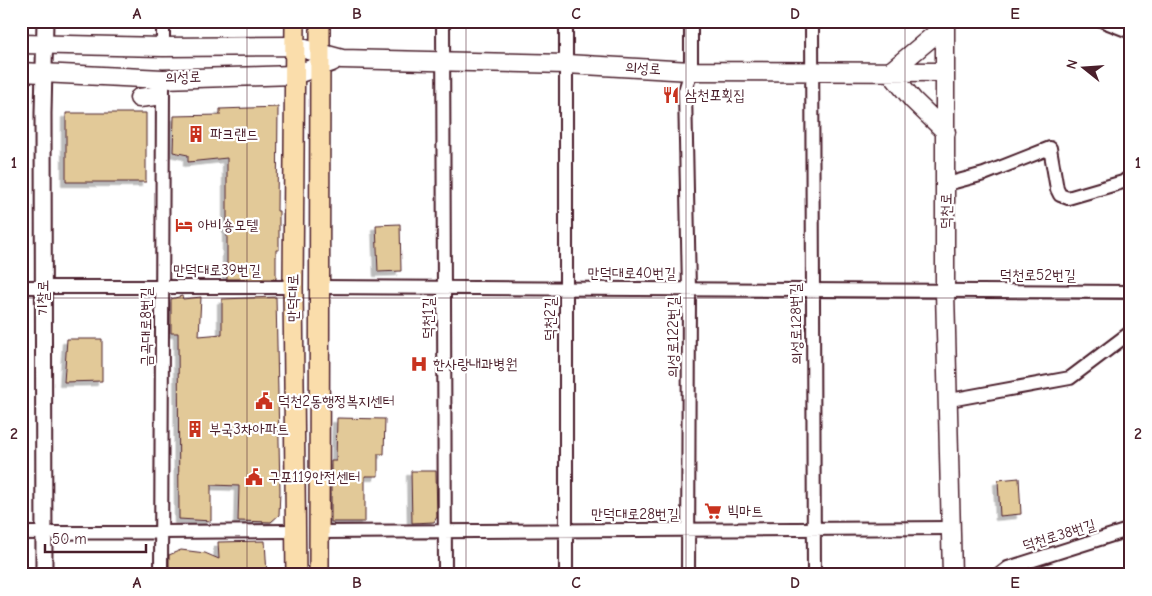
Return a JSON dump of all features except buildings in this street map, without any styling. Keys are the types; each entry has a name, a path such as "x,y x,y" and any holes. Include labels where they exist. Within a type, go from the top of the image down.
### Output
{"main road":[{"name":"만덕대로","path":"295,21 293,287 296,575"},
{"name":"만덕대로","path":"319,575 318,287 320,21"},
{"path":"945,23 890,72 913,100 946,132"},
{"name":"덕천로","path":"945,23 947,184 945,291 950,400 954,574"},
{"name":"의성로","path":"21,44 171,51 212,55 220,48"},
{"path":"220,48 294,46 320,60"},
{"path":"217,76 234,70 241,61 237,54 220,48"},
{"name":"의성로","path":"21,72 163,79 294,75 320,60 342,59 566,64 811,73 945,72"},
{"path":"139,98 156,96 163,79"}],"street":[{"name":"기찰로","path":"44,575 43,44 45,21"},
{"path":"163,21 171,51"},
{"name":"덕천1길","path":"443,21 445,575"},
{"name":"덕천2길","path":"566,21 566,575"},
{"name":"의성로122번길","path":"688,575 689,290 685,92 691,70 691,21"},
{"name":"의성로128번길","path":"812,21 814,575"},
{"path":"1102,21 1131,32"},
{"name":"금곡대로8번길","path":"160,575 163,79"},
{"path":"947,184 984,174 1050,148 1057,189 1060,195 1068,198 1123,182 1131,176"},
{"name":"만덕대로39번길","path":"21,287 293,287"},
{"name":"만덕대로40번길","path":"318,287 945,291"},
{"name":"덕천로52번길","path":"945,291 1131,292"},
{"path":"950,400 1070,378 1131,332"},
{"name":"만덕대로28번길","path":"319,532 952,528"},
{"name":"덕천로38번길","path":"999,575 1008,568 1131,529"},
{"path":"21,533 296,531"}],"place":[{"name":"삼천포횟집","path":"671,95"},
{"name":"파크랜드","path":"196,134"},
{"name":"아비숑모텔","path":"184,225"},
{"name":"한사랑내과병원","path":"419,364"},
{"name":"덕천2동행정복지센터","path":"264,401"},
{"name":"부국3차아파트","path":"195,429"},
{"name":"구포119안전센터","path":"254,477"},
{"name":"빅마트","path":"713,511"}]}
